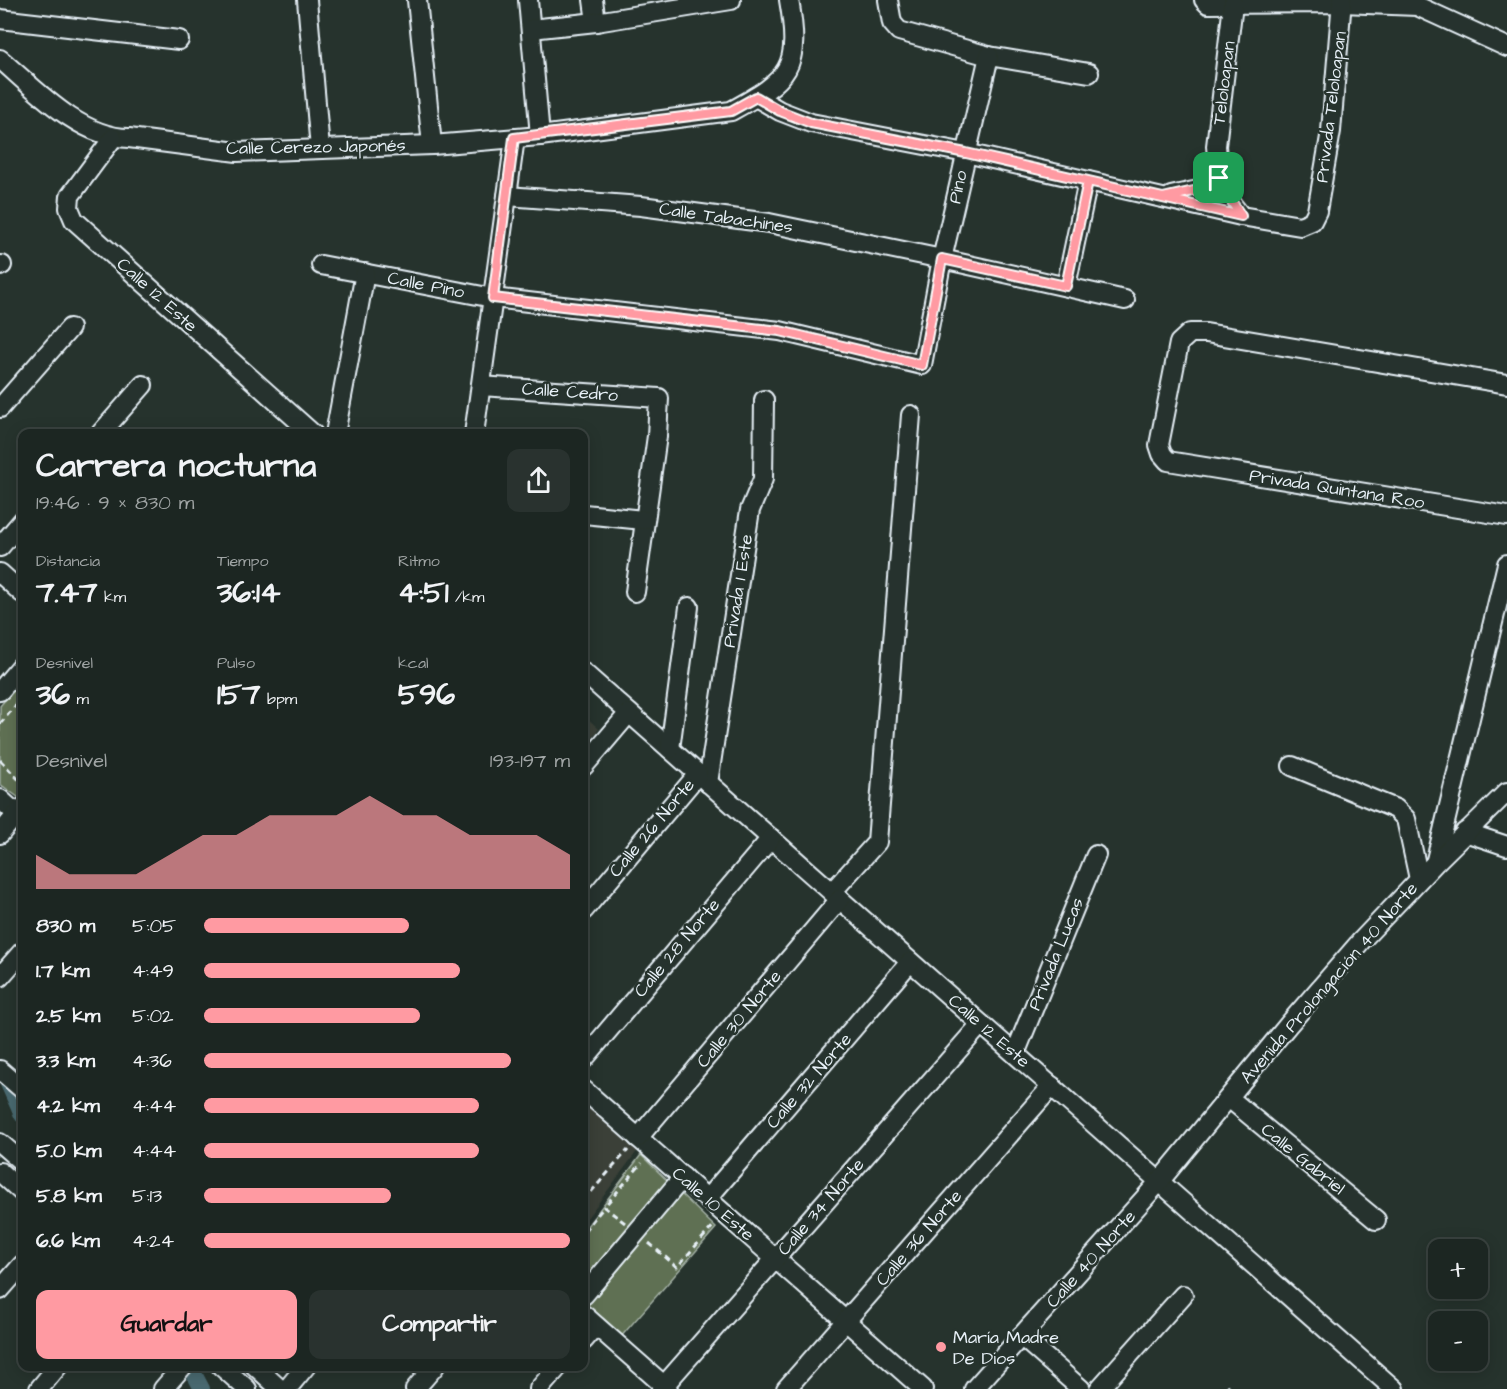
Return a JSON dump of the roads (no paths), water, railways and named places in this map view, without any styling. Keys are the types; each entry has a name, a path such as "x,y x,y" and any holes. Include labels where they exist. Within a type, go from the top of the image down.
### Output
{"street":[{"path":"307,0 320,149"},
{"path":"417,0 432,145"},
{"path":"528,0 540,136"},
{"path":"593,0 596,22"},
{"path":"531,29 596,22 673,5 731,0"},
{"name":"Calle Cerezo Japonés","path":"0,58 70,118 113,138 237,152 432,145 540,136 731,111 779,81 793,57 795,32 789,0"},
{"path":"888,0 892,23 899,31 988,56 1089,73"},
{"path":"1204,0 1208,3 1233,4 1418,3 1507,47"},
{"name":"Privada Teloloapan","path":"1241,216 1300,226 1312,221 1317,211 1331,131 1342,2"},
{"name":"Teloloapan","path":"1233,4 1216,146 1219,178 1241,216"},
{"path":"0,19 179,39"},
{"path":"988,56 966,153 1241,216"},
{"name":"Pino","path":"756,97 780,111 811,123 966,153 942,259"},
{"name":"Calle 12 Este","path":"113,138 69,196 69,208 74,220 307,429"},
{"path":"475,429 514,138"},
{"path":"1163,198 1198,190 1219,178"},
{"path":"1066,286 1088,181"},
{"name":"Calle Tabachines","path":"507,196 641,206 769,223 1125,300"},
{"name":"Calle Pino","path":"321,265 493,298 780,331 922,365 942,259"},
{"path":"336,429 365,273"},
{"path":"0,408 70,328"},
{"name":"Privada Quintana Roo","path":"1507,384 1206,333 1190,333 1179,343 1159,445 1168,461 1507,516"},
{"path":"104,429 142,385"},
{"name":"Calle Cedro","path":"481,386 659,398 657,436 644,520"},
{"name":"Privada 1 Este","path":"703,779 750,510 763,479 764,400"},
{"name":"Calle 30 Norte","path":"638,1138 836,896 877,842 911,415"},
{"path":"588,514 644,520 635,592"},
{"path":"0,547 18,526"},
{"path":"1436,862 1507,564"},
{"path":"0,573 18,589"},
{"path":"670,749 689,607"},
{"path":"0,691 18,670"},
{"name":"Calle 12 Este","path":"588,677 1394,1389"},
{"path":"588,761 629,713"},
{"path":"1292,766 1396,809 1406,819 1419,879"},
{"name":"Calle 26 Norte","path":"588,906 703,779"},
{"name":"Avenida Prolongación 40 Norte","path":"1159,1182 1361,941 1465,832 1507,792"},
{"path":"0,800 18,812"},
{"path":"0,834 18,817"},
{"path":"1465,832 1507,846"},
{"name":"Calle 28 Norte","path":"588,1054 771,838"},
{"name":"Privada Lucas","path":"1015,1054 1096,855"},
{"name":"Calle 32 Norte","path":"707,1199 910,962"},
{"name":"Calle 34 Norte","path":"664,1388 981,1024"},
{"path":"0,1070 18,1086"},
{"name":"Calle 36 Norte","path":"786,1389 1052,1086"},
{"name":"Calle 10 Este","path":"588,1094 923,1389"},
{"name":"Calle Gabriel","path":"1229,1098 1376,1220"},
{"path":"0,1143 18,1159"},
{"path":"0,1172 18,1188"},
{"path":"588,1289 682,1178"},
{"name":"Calle 40 Norte","path":"974,1389 1159,1182"},
{"path":"0,1290 18,1270"},
{"path":"1099,1389 1183,1295"},
{"path":"590,1320 664,1388"},
{"path":"1021,1336 1081,1389"},
{"path":"39,1389 54,1371"},
{"path":"163,1389 179,1371"},
{"path":"227,1371 247,1389"},
{"path":"260,1371 280,1389"},
{"path":"287,1389 302,1371"},
{"path":"415,1389 431,1371"},
{"path":"539,1389 555,1371"}],"waterway":[{"path":"3,1072 18,1106"},
{"path":"193,1371 202,1389"}],"place":[{"name":"María Madre De Dios","path":"941,1347"}]}
